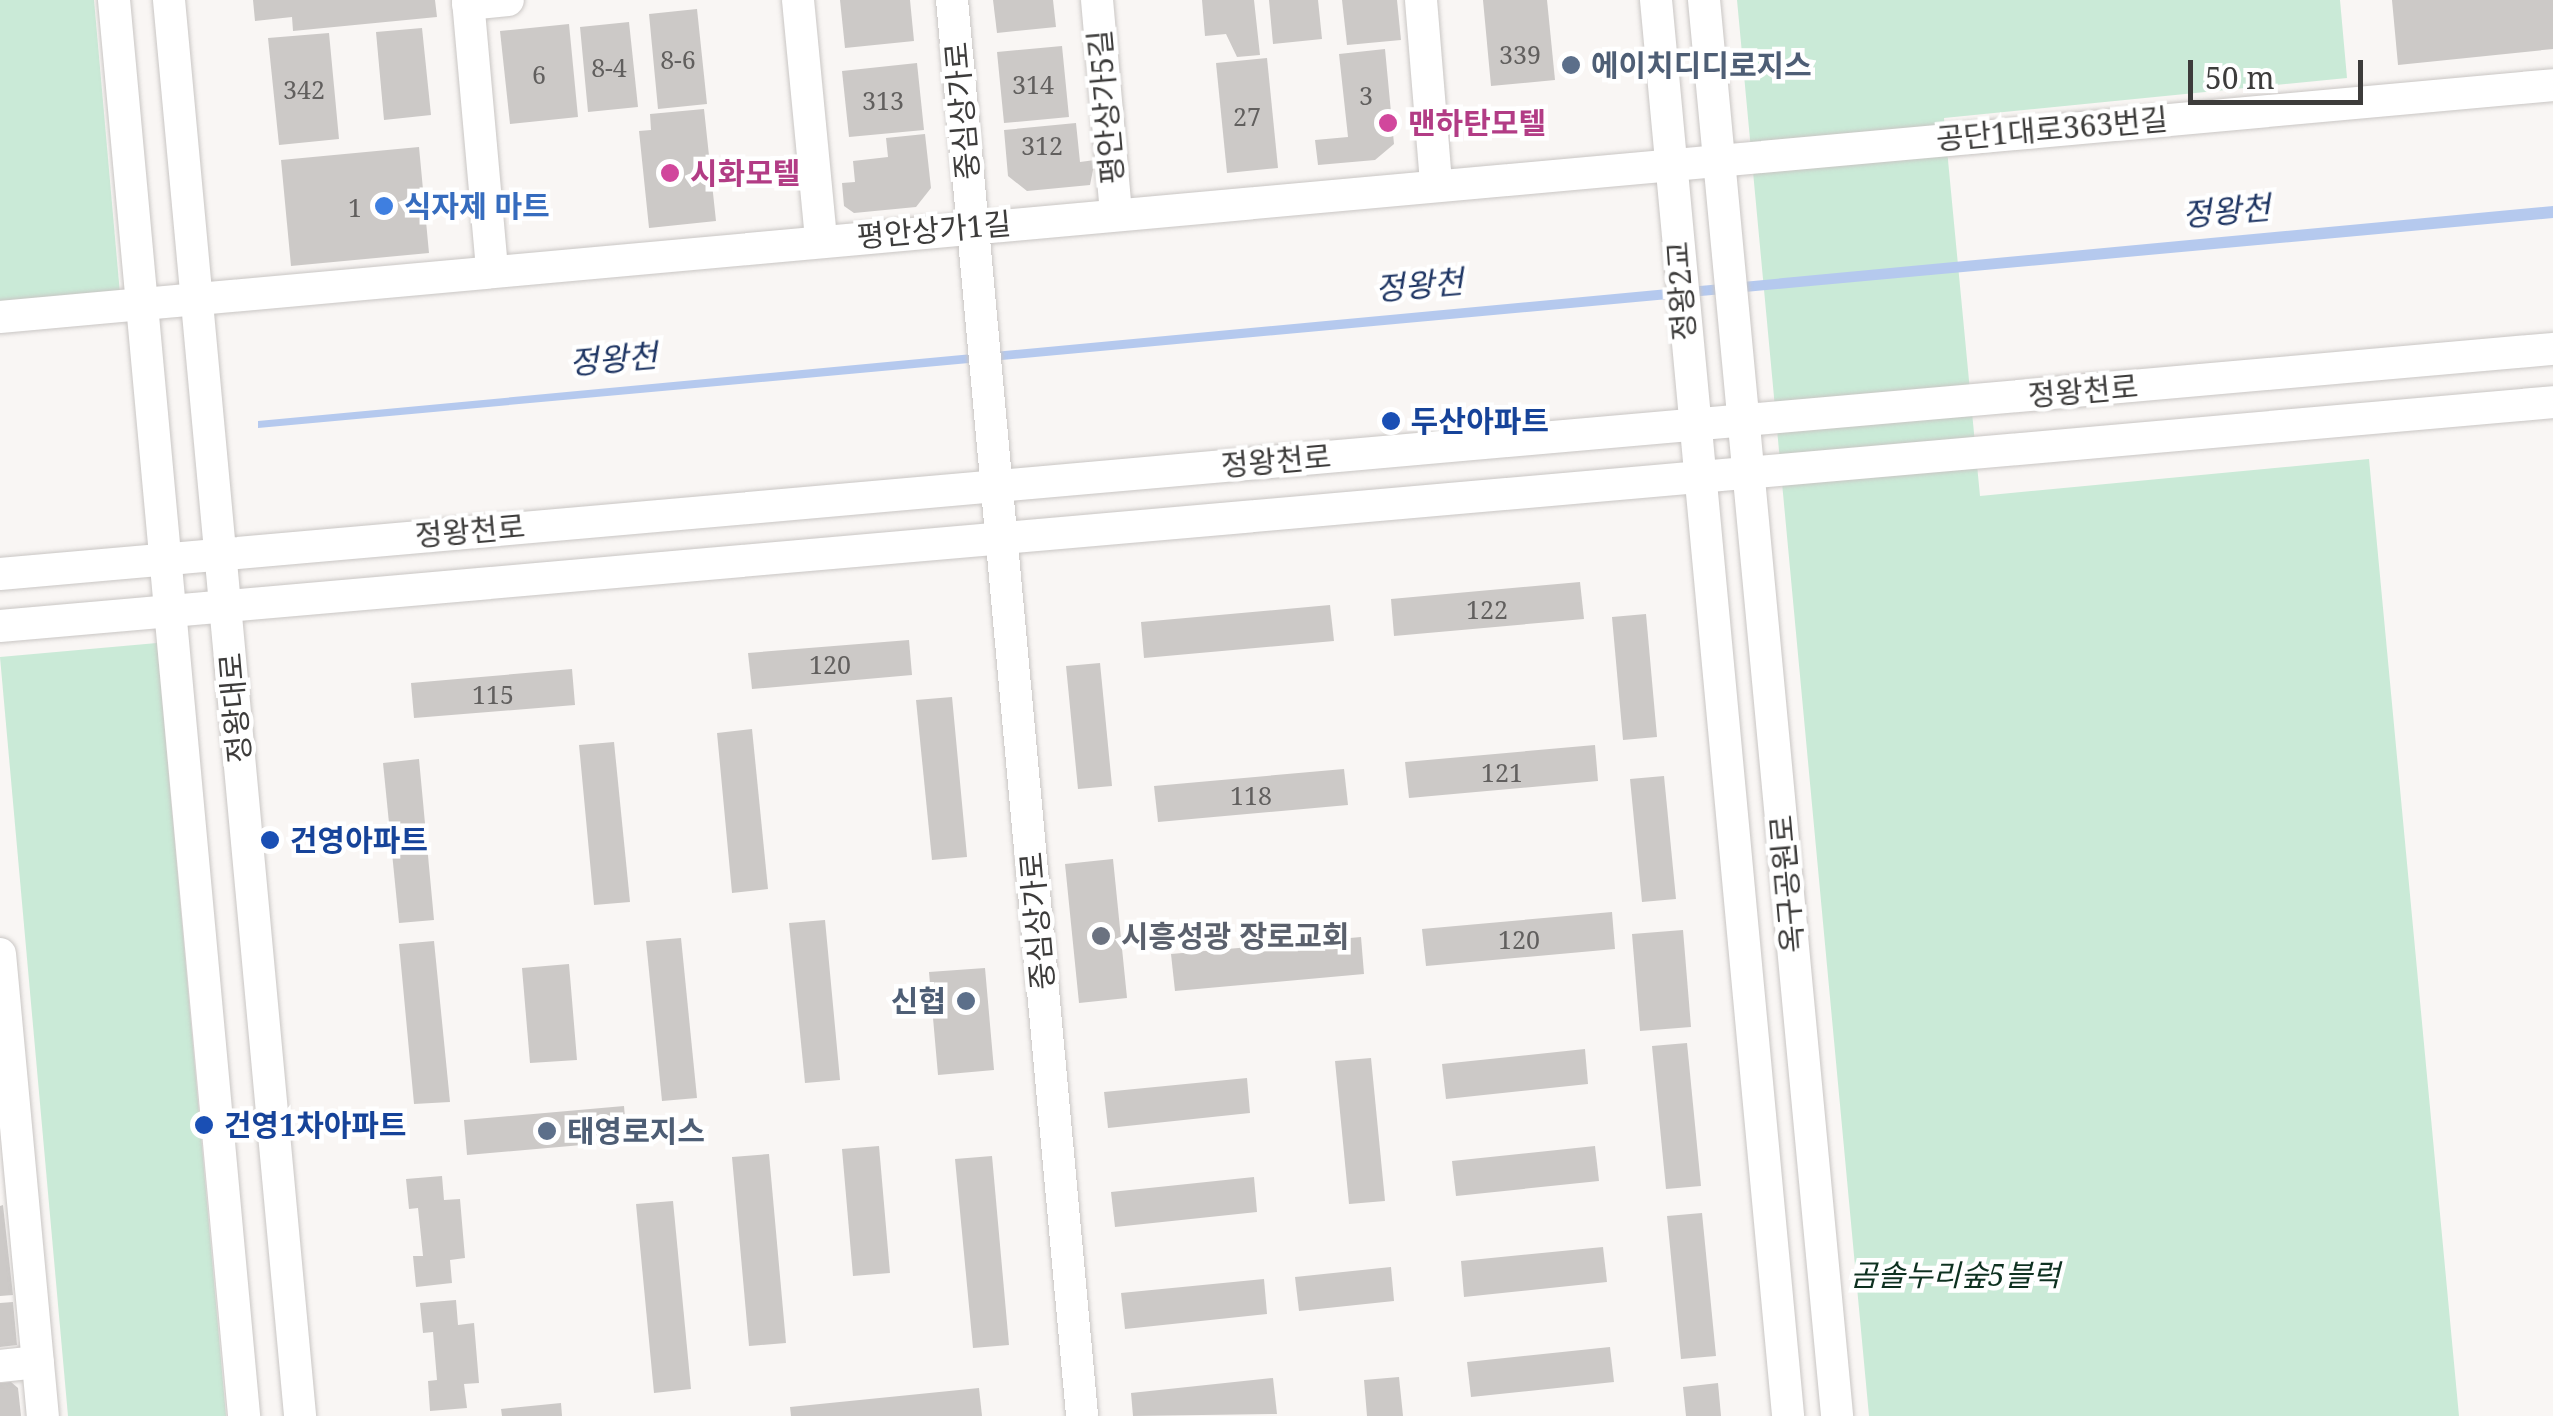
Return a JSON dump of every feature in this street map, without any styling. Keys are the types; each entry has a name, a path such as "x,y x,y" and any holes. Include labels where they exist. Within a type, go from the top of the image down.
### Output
{"street":[{"name":"정왕대로","path":"114,0 244,1416"},
{"name":"정왕대로","path":"169,0 300,1416"},
{"path":"492,271 468,2 508,0"},
{"path":"798,0 821,241"},
{"name":"중심상가로","path":"952,0 1082,1416"},
{"name":"평안상가5길","path":"1096,0 1116,213"},
{"path":"1420,0 1436,184"},
{"path":"1656,0 1671,162"},
{"path":"1704,0 1719,158"},
{"name":"공단1대로363번길","path":"1671,162 2553,85"},
{"name":"정왕2교","path":"1719,158 1737,352"},
{"name":"평안상가1길","path":"0,317 1671,162"},
{"name":"정왕2교","path":"1671,162 1686,361"},
{"name":"정왕천로","path":"0,574 2553,349"},
{"name":"옥구공원로","path":"1737,352 1837,1416"},
{"name":"옥구공원로","path":"1686,361 1788,1416"},
{"name":"정왕천로","path":"0,626 2553,402"},
{"path":"0,954 43,1416"},
{"path":"0,1366 38,1362"}],"green space":[{"path":"0,0 94,0 120,294 0,304"},
{"name":"곰솔누리숲5블럭","path":"1737,0 2340,0 2347,78 1944,118 1980,496 2369,459 2459,1416 1869,1416"},
{"path":"157,643 226,1416 68,1416 0,657"}],"water":[{"path":"2553,206 2553,218 258,428 258,421"}],"building":[{"path":"253,0 435,0 437,17 293,31 292,17 255,21"},
{"path":"840,0 910,0 914,41 845,48"},
{"path":"993,0 1053,0 1056,27 997,33"},
{"path":"1202,0 1254,0 1260,55 1237,57 1226,34 1205,36"},
{"path":"1269,0 1318,0 1322,39 1273,44"},
{"path":"1342,0 1397,0 1401,40 1347,45"},
{"path":"1483,0 1547,0 1555,80 1491,86"},
{"path":"2392,0 2553,0 2553,49 2398,65"},
{"path":"697,9 707,104 658,109 649,14"},
{"path":"629,22 638,107 588,112 580,27"},
{"path":"569,24 578,117 510,124 500,31"},
{"path":"422,28 431,115 384,120 376,32"},
{"path":"329,33 339,139 279,145 268,38"},
{"path":"1062,46 1069,117 1004,123 997,52"},
{"path":"1385,49 1394,144 1375,160 1318,165 1315,140 1348,137 1339,54"},
{"path":"1267,58 1278,168 1227,173 1216,63"},
{"path":"917,63 924,130 849,137 842,71"},
{"path":"704,109 716,221 649,228 639,131 651,130 650,114"},
{"path":"1076,123 1080,162 1095,160 1090,185 1027,191 1008,176 1004,130"},
{"path":"925,134 931,188 916,207 854,213 844,206 842,183 855,182 853,161 888,157 886,138"},
{"path":"419,147 429,253 291,266 281,160"},
{"path":"1580,582 1584,619 1394,636 1391,599"},
{"path":"1330,605 1334,641 1144,658 1141,622"},
{"path":"1646,614 1657,737 1623,740 1612,617"},
{"path":"909,640 912,675 752,689 748,653"},
{"path":"1100,663 1112,786 1078,789 1066,666"},
{"path":"572,669 575,705 414,718 411,683"},
{"path":"952,697 967,857 932,860 916,700"},
{"path":"752,729 768,889 732,893 717,733"},
{"path":"614,742 630,902 594,905 579,745"},
{"path":"1595,745 1598,781 1409,798 1405,762"},
{"path":"419,759 434,920 399,923 383,763"},
{"path":"1344,769 1348,805 1158,822 1154,786"},
{"path":"1664,776 1676,899 1642,902 1630,779"},
{"path":"1113,859 1127,998 1079,1003 1065,864"},
{"path":"1612,912 1615,949 1426,966 1422,929"},
{"path":"825,920 840,1080 805,1083 789,923"},
{"path":"1683,930 1691,1027 1640,1031 1632,934"},
{"path":"1361,937 1364,974 1175,991 1171,954"},
{"path":"681,938 697,1098 662,1101 646,941"},
{"path":"434,941 450,1102 414,1104 399,944"},
{"path":"569,964 577,1060 530,1063 522,968"},
{"path":"985,968 994,1070 938,1075 929,972"},
{"path":"1687,1043 1701,1186 1666,1189 1652,1046"},
{"path":"1585,1049 1588,1084 1446,1099 1442,1064"},
{"path":"1371,1058 1385,1201 1349,1204 1335,1061"},
{"path":"1247,1078 1250,1113 1108,1128 1104,1092"},
{"path":"624,1106 627,1141 467,1155 464,1120"},
{"path":"879,1146 890,1273 853,1276 842,1149"},
{"path":"1595,1146 1599,1181 1456,1196 1452,1161"},
{"path":"769,1154 786,1343 749,1346 732,1157"},
{"path":"992,1156 1009,1345 973,1348 955,1159"},
{"path":"442,1176 444,1200 460,1199 465,1258 450,1260 452,1283 416,1287 413,1256 423,1256 418,1208 409,1209 406,1179"},
{"path":"1254,1177 1257,1212 1115,1227 1111,1192"},
{"path":"673,1201 691,1389 654,1393 636,1204"},
{"path":"3,1205 13,1295 0,1296 0,1206"},
{"path":"1702,1213 1716,1356 1681,1359 1667,1216"},
{"path":"1603,1247 1607,1282 1464,1297 1461,1261"},
{"path":"1391,1267 1394,1301 1299,1311 1295,1277"},
{"path":"1264,1279 1267,1314 1125,1329 1121,1293"},
{"path":"456,1300 458,1325 474,1323 479,1383 464,1384 467,1408 430,1411 428,1381 437,1380 433,1332 423,1333 420,1303"},
{"path":"13,1302 17,1345 0,1347 0,1303"},
{"path":"1610,1347 1614,1382 1471,1397 1467,1362"},
{"path":"1399,1377 1403,1416 1367,1416 1364,1380"},
{"path":"1273,1378 1277,1414 1133,1416 1131,1393"},
{"path":"11,1382 18,1388 21,1416 0,1416 0,1383"},
{"path":"1718,1383 1721,1416 1686,1416 1683,1387"},
{"path":"979,1388 982,1416 791,1416 790,1407"},
{"path":"561,1403 562,1416 502,1416 501,1409"}],"place":[{"name":"에이치디디로지스","path":"1571,65"},
{"name":"맨하탄모텔","path":"1388,123"},
{"name":"시화모텔","path":"670,173"},
{"name":"식자제 마트","path":"384,206"},
{"name":"두산아파트","path":"1391,421"},
{"name":"건영아파트","path":"270,840"},
{"name":"시흥성광 장로교회","path":"1101,936"},
{"name":"신협","path":"966,1001"},
{"name":"건영1차아파트","path":"204,1125"},
{"name":"태영로지스","path":"547,1131"}],"water label":[{"name":"정왕천","path":"2226,211"},
{"name":"정왕천","path":"1419,285"},
{"name":"정왕천","path":"613,359"}]}
